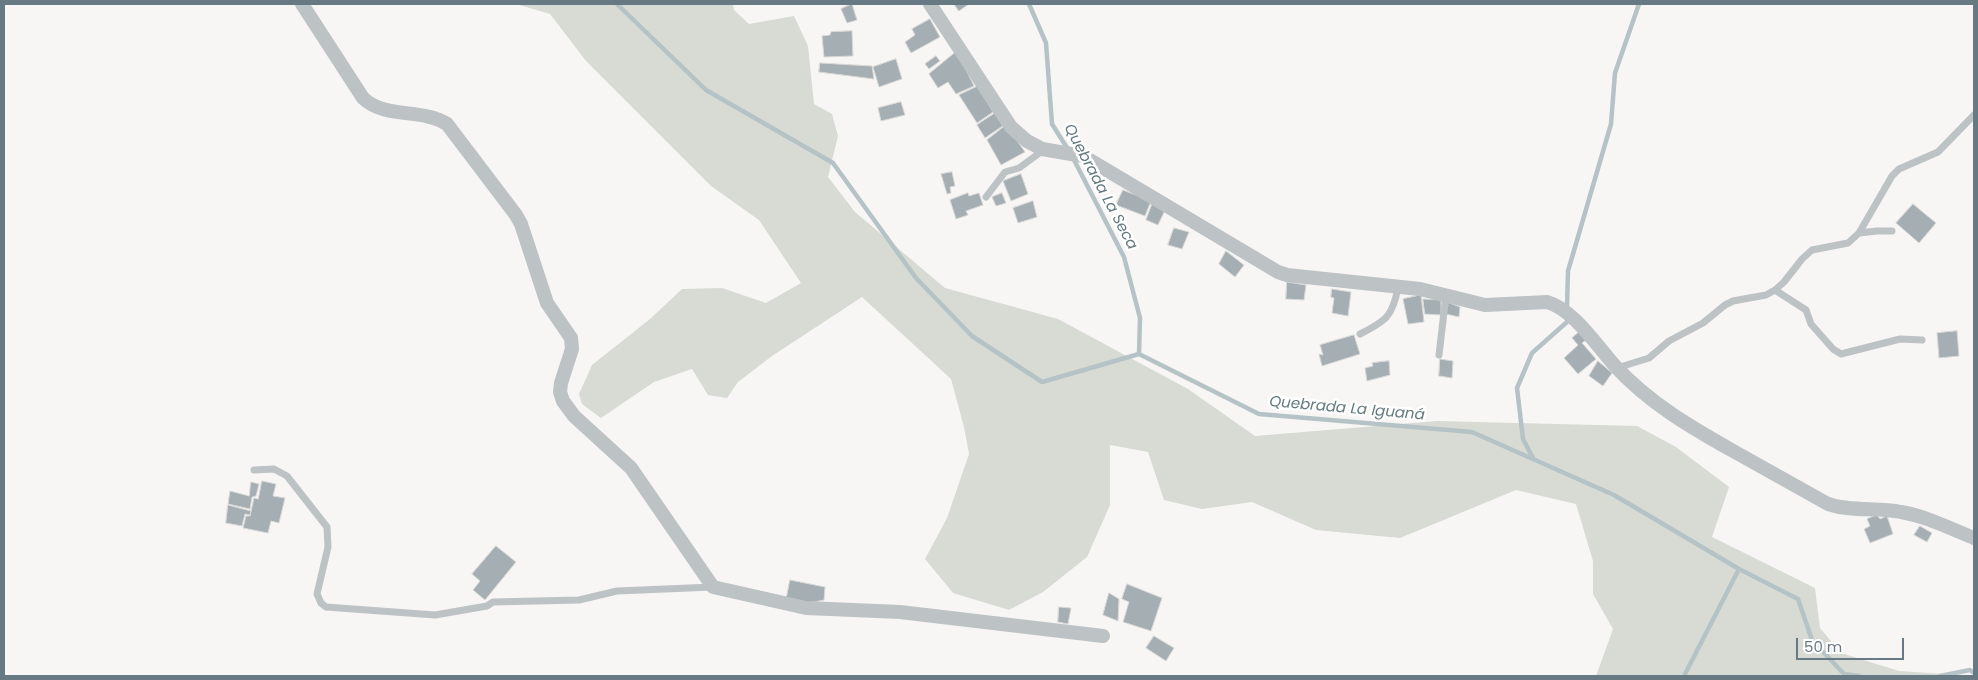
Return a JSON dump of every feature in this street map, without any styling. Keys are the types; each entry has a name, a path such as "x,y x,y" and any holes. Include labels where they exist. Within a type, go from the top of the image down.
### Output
{"street":[{"path":"302,4 363,98 369,104 379,108 435,118 447,124 516,214 547,303 571,338 572,349 561,383 560,392 563,401 574,416 631,468 713,587 806,608 900,612 1103,636"},
{"path":"930,4 1011,127 1027,141 1045,149 1083,156 1278,272 1287,275 1420,289 1485,305 1547,302 1554,304 1569,314 1617,368 1656,403 1697,430 1828,504 1841,507 1901,511 1974,538"}],"lane":[{"path":"1617,368 1649,358 1676,336 1703,323 1725,305 1733,301 1766,295 1775,290 1812,250 1848,243 1859,233 1888,181 1896,172 1938,152 1974,115"},
{"path":"986,197 1004,172 1019,168 1045,149"},
{"path":"1859,233 1892,232"},
{"path":"1360,334 1382,323 1395,304 1398,287"},
{"path":"1775,290 1806,310 1811,324 1833,349 1841,354 1900,339 1922,340"},
{"path":"1439,355 1446,296"},
{"path":"254,470 274,469 287,476 327,527 328,547 317,594 321,603 326,607 435,615 486,606 493,602 579,600 617,591 713,587"}],"shaded area":[{"path":"516,4 733,4 734,10 749,24 794,16 808,46 814,104 832,114 838,136 828,177 855,212 945,288 1058,319 1188,389 1255,436 1437,421 1637,426 1676,447 1729,487 1712,537 1815,588 1820,628 1841,653 1899,671 1974,676 1596,676 1613,629 1593,594 1593,561 1576,504 1516,490 1400,538 1316,530 1252,502 1202,509 1164,500 1148,452 1110,445 1110,505 1087,557 1043,592 1009,610 953,593 925,559 947,518 969,454 951,379 862,297 772,356 738,382 727,398 708,395 692,369 654,382 601,418 582,404 579,394 592,365 650,319 682,289 722,288 766,303 801,283 759,220 711,186 586,61 550,14"}],"building":[{"path":"852,4 857,20 847,23 841,9"},
{"path":"954,4 969,4 959,11"},
{"path":"930,19 940,37 911,53 905,42 915,35 912,29"},
{"path":"852,31 853,56 824,57 822,36 830,35 831,32"},
{"path":"957,51 974,86 956,94 948,82 938,88 929,74"},
{"path":"936,56 940,61 929,69 925,64"},
{"path":"896,59 902,79 879,87 873,67"},
{"path":"820,63 872,66 874,79 819,72"},
{"path":"978,86 993,112 977,123 959,95"},
{"path":"901,102 905,115 881,121 878,108"},
{"path":"995,113 1004,125 985,138 977,125"},
{"path":"1006,125 1025,152 1001,165 987,140"},
{"path":"952,172 955,186 950,187 951,193 947,194 941,174"},
{"path":"1021,174 1028,194 1011,201 1003,181"},
{"path":"1123,190 1151,201 1145,216 1116,205"},
{"path":"968,193 969,196 979,193 983,205 966,211 968,215 956,219 950,200"},
{"path":"1002,193 1006,203 996,206 992,197"},
{"path":"1033,201 1037,217 1018,223 1013,208"},
{"path":"1153,202 1166,208 1158,225 1146,220"},
{"path":"1913,204 1936,223 1919,243 1896,223"},
{"path":"1174,228 1189,232 1182,249 1168,245"},
{"path":"1226,251 1244,265 1235,277 1219,264"},
{"path":"1287,282 1306,285 1304,300 1286,299"},
{"path":"1332,289 1351,292 1348,316 1332,313 1334,298 1331,297"},
{"path":"1421,295 1424,322 1408,324 1403,299"},
{"path":"1423,299 1441,300 1441,315 1425,314"},
{"path":"1447,302 1460,307 1459,317 1446,314"},
{"path":"1957,331 1959,356 1939,358 1937,333"},
{"path":"1579,332 1586,340 1582,343 1596,359 1578,374 1564,358 1578,345 1572,338"},
{"path":"1354,335 1360,354 1322,366 1319,354 1323,355 1320,345"},
{"path":"1440,359 1453,361 1452,378 1439,376"},
{"path":"1389,361 1390,375 1367,381 1365,368 1373,366 1372,363"},
{"path":"1598,361 1612,373 1603,386 1589,376"},
{"path":"262,481 276,484 273,496 285,498 279,523 271,521 268,533 243,528 246,516 250,516 254,498 258,499"},
{"path":"251,482 259,484 256,496 252,497 250,509 228,504 230,491 249,496"},
{"path":"228,505 251,511 250,515 245,514 242,526 226,523"},
{"path":"1877,515 1880,519 1887,516 1893,534 1870,543 1864,529 1870,526 1867,519"},
{"path":"1920,526 1932,533 1927,542 1914,535"},
{"path":"496,546 516,562 485,600 473,590 480,581 472,574"},
{"path":"790,580 825,587 824,600 809,603 786,601"},
{"path":"1127,584 1162,598 1151,631 1123,622 1129,602 1122,599"},
{"path":"1109,593 1119,599 1118,621 1103,615"},
{"path":"1059,607 1071,608 1068,624 1058,622"},
{"path":"1154,636 1174,648 1166,661 1146,648"}],"waterway":[{"name":"Quebrada La Iguaná","path":"617,4 706,90 833,163 916,278 972,336 1042,382 1139,354 1259,414 1472,432 1614,495 1739,569 1798,599 1812,640 1844,674 1859,676"},
{"name":"Quebrada La Seca","path":"1029,4 1046,43 1052,124 1069,151"},
{"path":"1567,306 1568,271 1611,124 1615,73 1639,4"},
{"name":"Quebrada La Seca","path":"1073,158 1124,257 1140,318 1139,354"},
{"path":"1533,458 1523,439 1517,388 1532,353 1567,322"},
{"path":"1684,676 1739,569"},
{"name":"Quebrada La Iguaná","path":"1940,676 1970,670 1974,673"}]}
